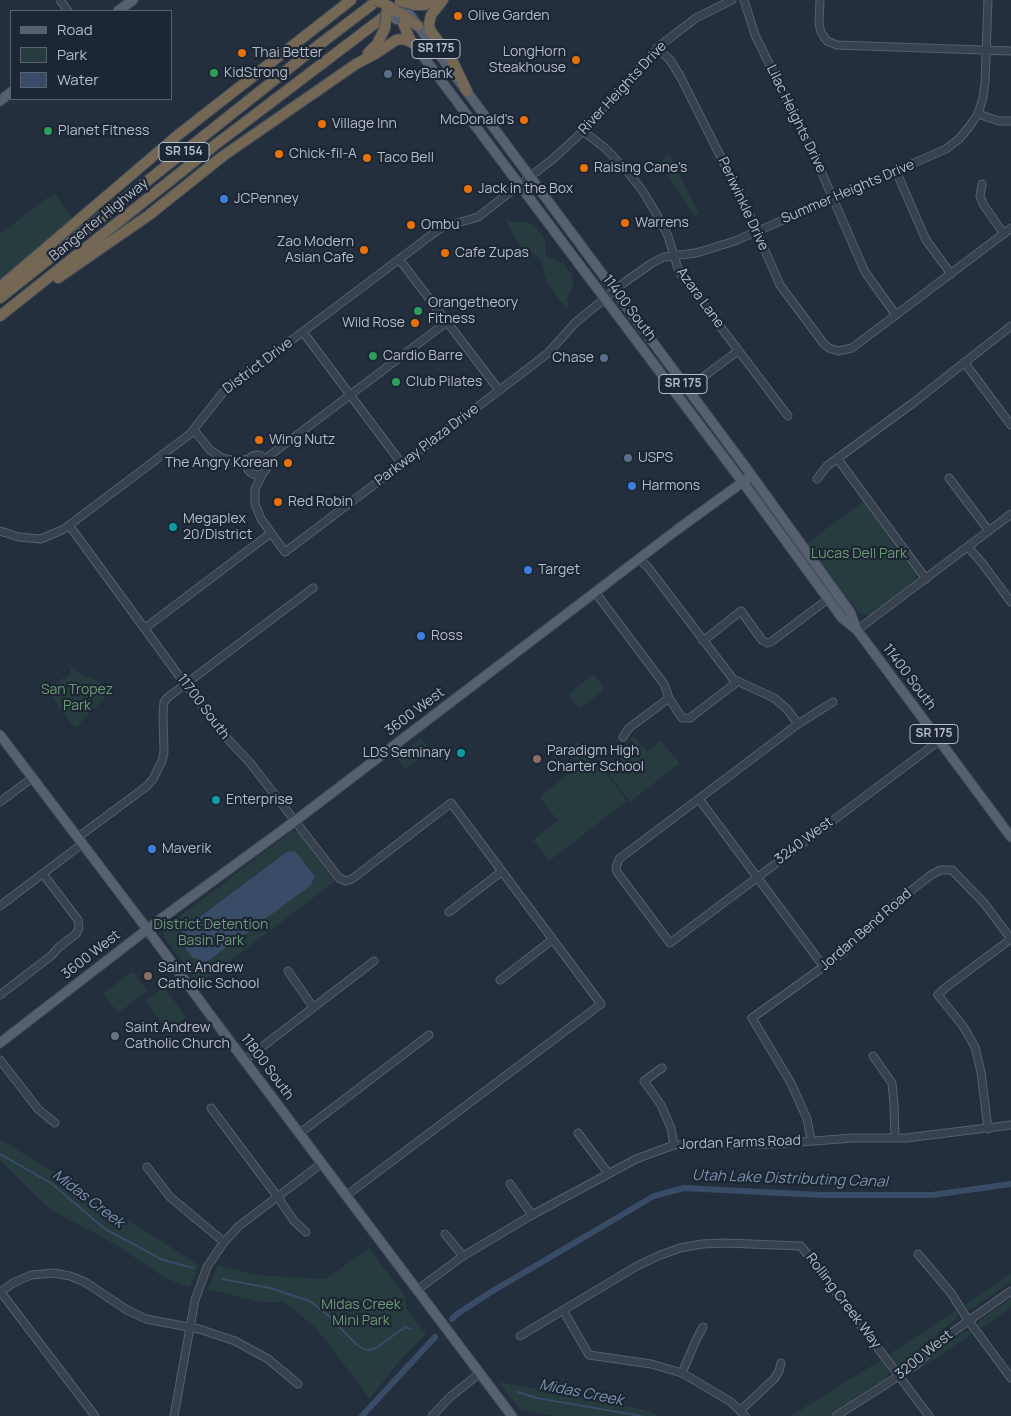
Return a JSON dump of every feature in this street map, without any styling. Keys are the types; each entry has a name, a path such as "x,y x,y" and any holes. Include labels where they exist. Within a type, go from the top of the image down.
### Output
{"highway":[{"path":"322,21 341,0"},
{"path":"0,287 178,135 351,0"},
{"path":"403,12 438,0"},
{"path":"443,0 431,15 430,30 452,60 467,91"},
{"path":"388,1 418,26"},
{"path":"388,1 403,12 411,41"},
{"path":"356,64 377,44 385,28 388,1"},
{"name":"Bangerter Highway","path":"0,298 291,66 388,1"},
{"name":"Bangerter Highway","path":"0,316 214,145 403,12"},
{"path":"37,288 54,281 92,256 149,215 224,156 356,64 396,40 403,38 411,41"}],"main road":[{"path":"119,10 133,0"},
{"name":"11400 South","path":"418,26 731,447 850,612 857,630"},
{"name":"11400 South","path":"411,41 842,618 857,630 1011,837"},
{"path":"0,101 10,93"},
{"path":"646,354 656,358 682,390 687,390"},
{"path":"678,397 686,397 711,428 731,447"},
{"name":"3600 West","path":"0,1043 147,929 295,821 594,592 751,476"},
{"name":"11800 South","path":"0,736 512,1416"}],"street":[{"name":"River Heights Drive","path":"520,185 563,151 673,34 696,18 732,0"},
{"name":"Lilac Heights Drive","path":"744,0 756,38 814,155 867,276 896,315"},
{"path":"820,0 819,24 821,32 827,41 837,45 1011,51"},
{"name":"Summer Heights Drive","path":"605,299 652,263 664,257 722,246 940,153 953,144 970,128 978,114 984,90 988,0"},
{"name":"Periwinkle Drive","path":"658,48 670,60 680,76 782,288 825,345 838,351 852,348 896,315"},
{"path":"978,114 999,120 1011,121"},
{"name":"Azara Lane","path":"583,131 620,162 642,190 665,230 681,276 788,416"},
{"path":"896,172 926,240 951,274"},
{"path":"982,184 980,193 983,204 1004,234"},
{"name":"District Drive","path":"0,531 19,537 41,539 61,531 194,430 224,391 302,332 439,229 478,217 520,185"},
{"path":"896,315 1011,228"},
{"path":"399,259 499,390"},
{"name":"Parkway Plaza Drive","path":"249,471 255,489 255,504 258,511 285,552 548,353 568,329 605,299"},
{"path":"265,459 447,322"},
{"path":"817,479 825,468 837,458 913,403 1011,326"},
{"path":"302,332 402,464"},
{"path":"687,390 738,351"},
{"path":"964,362 1011,425"},
{"path":"194,430 210,450 222,458 235,461 256,476 262,475"},
{"path":"235,461 258,455 265,459 268,468 255,489"},
{"path":"249,471 247,464 250,458"},
{"path":"837,458 926,579"},
{"path":"948,478 989,531"},
{"path":"857,630 1011,514"},
{"name":"11700 South","path":"69,525 185,684 226,737 251,764 339,878 346,881 352,879 451,803 501,872"},
{"path":"145,628 271,533"},
{"path":"968,547 1011,602"},
{"path":"638,559 647,566 730,676 737,682 774,698 787,709 798,724"},
{"path":"0,906 43,874 153,779 162,761 164,752 164,702 185,684 313,588"},
{"path":"594,592 664,684 669,698 680,716 688,719 737,682"},
{"path":"703,641 741,611 762,640 767,643 771,642 828,599"},
{"path":"623,737 629,728 669,698"},
{"path":"824,967 699,799 798,724 833,702"},
{"name":"3240 West","path":"699,799 624,855 617,863 617,872 670,943 939,741"},
{"path":"0,802 32,778"},
{"name":"Jordan Bend Road","path":"811,1140 807,1120 791,1083 752,1018 844,952 895,903 931,875 945,869 952,870 984,903 1011,939"},
{"path":"347,1195 601,1004 501,872 449,912"},
{"path":"0,995 51,956 76,934 79,928 78,920 43,874"},
{"path":"988,1129 981,1072 974,1047 963,1026 938,995 1011,939"},
{"path":"500,980 552,940"},
{"path":"245,1060 374,961"},
{"path":"288,971 313,1007"},
{"path":"300,1133 429,1034"},
{"path":"873,1056 892,1083 895,1137"},
{"path":"0,1060 38,1109 56,1123"},
{"path":"662,1068 644,1081 661,1105 671,1128 674,1145"},
{"path":"211,1108 278,1196 294,1221 306,1232"},
{"name":"Jordan Farms Road","path":"417,1290 463,1256 532,1215 636,1159 674,1145 774,1144 811,1140 906,1138 1011,1126"},
{"path":"578,1133 608,1173"},
{"path":"174,1416 195,1300 202,1278 215,1254 239,1226 322,1162"},
{"path":"147,1167 170,1197 224,1242"},
{"path":"510,1184 532,1215"},
{"path":"445,1234 463,1256"},
{"name":"Rolling Creek Way","path":"563,1310 637,1266 680,1248 702,1244 801,1246 928,1415"},
{"path":"918,1254 951,1293 968,1320 1011,1378"},
{"path":"94,1416 0,1292 13,1283 32,1275 46,1273 62,1274 85,1282 127,1310 146,1319 217,1334 252,1349 276,1364 298,1384"},
{"name":"3200 West","path":"836,1416 916,1365 944,1338 1011,1290"},
{"path":"520,1336 563,1310 589,1355 651,1364 682,1373 731,1402 743,1413 774,1379 781,1363"},
{"path":"682,1373 703,1328"},
{"path":"432,1416 450,1397 480,1373"}],"green space":[{"path":"669,155 699,214 694,216 659,163"},
{"path":"54,193 73,219 0,282 0,234"},
{"path":"505,220 526,222 534,225 545,239 546,256 563,263 572,275 573,285 567,299 568,306 566,309 547,282 541,260 532,253 522,249"},
{"name":"Lucas Dell Park","path":"865,500 917,573 916,581 869,616 858,612 807,543"},
{"name":"San Tropez Park","path":"67,663 77,672 110,687 104,699 75,728 41,683 44,680 51,688 71,674"},
{"path":"594,674 603,686 603,690 582,707 578,707 568,694"},
{"path":"633,735 647,752 661,741 680,763 630,802 606,770 620,760 622,749 632,744"},
{"path":"421,738 430,750 405,769 396,757"},
{"path":"579,742 594,762 582,771 568,751"},
{"path":"597,761 627,801 549,861 533,840 558,821 540,797 578,767 583,773"},
{"name":"District Detention Basin Park","path":"292,831 299,833 335,881 197,986 187,967 164,937 164,928"},
{"path":"133,971 148,991 118,1013 103,993"},
{"path":"164,987 186,1017 168,1031 145,1001"},
{"path":"0,1139 199,1265 190,1287 167,1279 113,1243 51,1210 0,1161"},
{"name":"Midas Creek Mini Park","path":"369,1248 405,1296 406,1308 426,1334 396,1365 370,1399 316,1328 284,1302 258,1302 208,1289 218,1265 256,1275 326,1279"},
{"path":"1011,1273 1011,1282 973,1308 968,1309 963,1306"},
{"path":"1011,1298 1011,1307 980,1329 978,1326 979,1321"},
{"path":"956,1310 957,1319 939,1333 920,1356 903,1368 896,1366 888,1355"},
{"path":"966,1331 970,1331 972,1334 909,1376 941,1347"},
{"path":"881,1360 889,1372 888,1377 828,1416 791,1416"},
{"path":"499,1382 645,1410 660,1416 556,1416 519,1409"}],"water":[{"path":"295,851 315,877 310,886 205,963 192,957 183,944 182,930 287,852"}],"waterway":[{"name":"Midas Creek","path":"0,1154 51,1183 105,1229 163,1260 193,1268"},
{"name":"Utah Lake Distributing Canal","path":"452,1319 491,1292 654,1196 684,1188 821,1195 932,1195 1011,1184"},
{"name":"Midas Creek","path":"222,1279 270,1288 310,1301 330,1317 363,1349 370,1350 376,1348 405,1327 411,1329"},
{"name":"Utah Lake Distributing Canal","path":"362,1416 435,1337"},
{"name":"Midas Creek","path":"518,1392 537,1398 641,1416"}],"place":[{"name":"Olive Garden","path":"458,16"},
{"name":"Thai Better","path":"242,53"},
{"name":"LongHorn Steakhouse","path":"576,60"},
{"name":"KidStrong","path":"214,73"},
{"name":"KeyBank","path":"388,74"},
{"name":"McDonald's","path":"524,120"},
{"name":"Village Inn","path":"322,124"},
{"name":"Planet Fitness","path":"48,131"},
{"name":"Chick-fil-A","path":"279,154"},
{"name":"Taco Bell","path":"367,158"},
{"name":"Raising Cane's","path":"584,168"},
{"name":"Jack in the Box","path":"468,189"},
{"name":"JCPenney","path":"224,199"},
{"name":"Warrens","path":"625,223"},
{"name":"Ombu","path":"411,225"},
{"name":"Zao Modern Asian Cafe","path":"364,250"},
{"name":"Cafe Zupas","path":"445,253"},
{"name":"Orangetheory Fitness","path":"418,311"},
{"name":"Wild Rose","path":"415,323"},
{"name":"Cardio Barre","path":"373,356"},
{"name":"Chase","path":"604,358"},
{"name":"Club Pilates","path":"396,382"},
{"name":"Wing Nutz","path":"259,440"},
{"name":"USPS","path":"628,458"},
{"name":"The Angry Korean","path":"288,463"},
{"name":"Harmons","path":"632,486"},
{"name":"Red Robin","path":"278,502"},
{"name":"Megaplex 20/District","path":"173,527"},
{"name":"Target","path":"528,570"},
{"name":"Ross","path":"421,636"},
{"name":"LDS Seminary","path":"461,753"},
{"name":"Paradigm High Charter School","path":"537,759"},
{"name":"Enterprise","path":"216,800"},
{"name":"Maverik","path":"152,849"},
{"name":"Saint Andrew Catholic School","path":"148,976"},
{"name":"Saint Andrew Catholic Church","path":"115,1036"}]}
